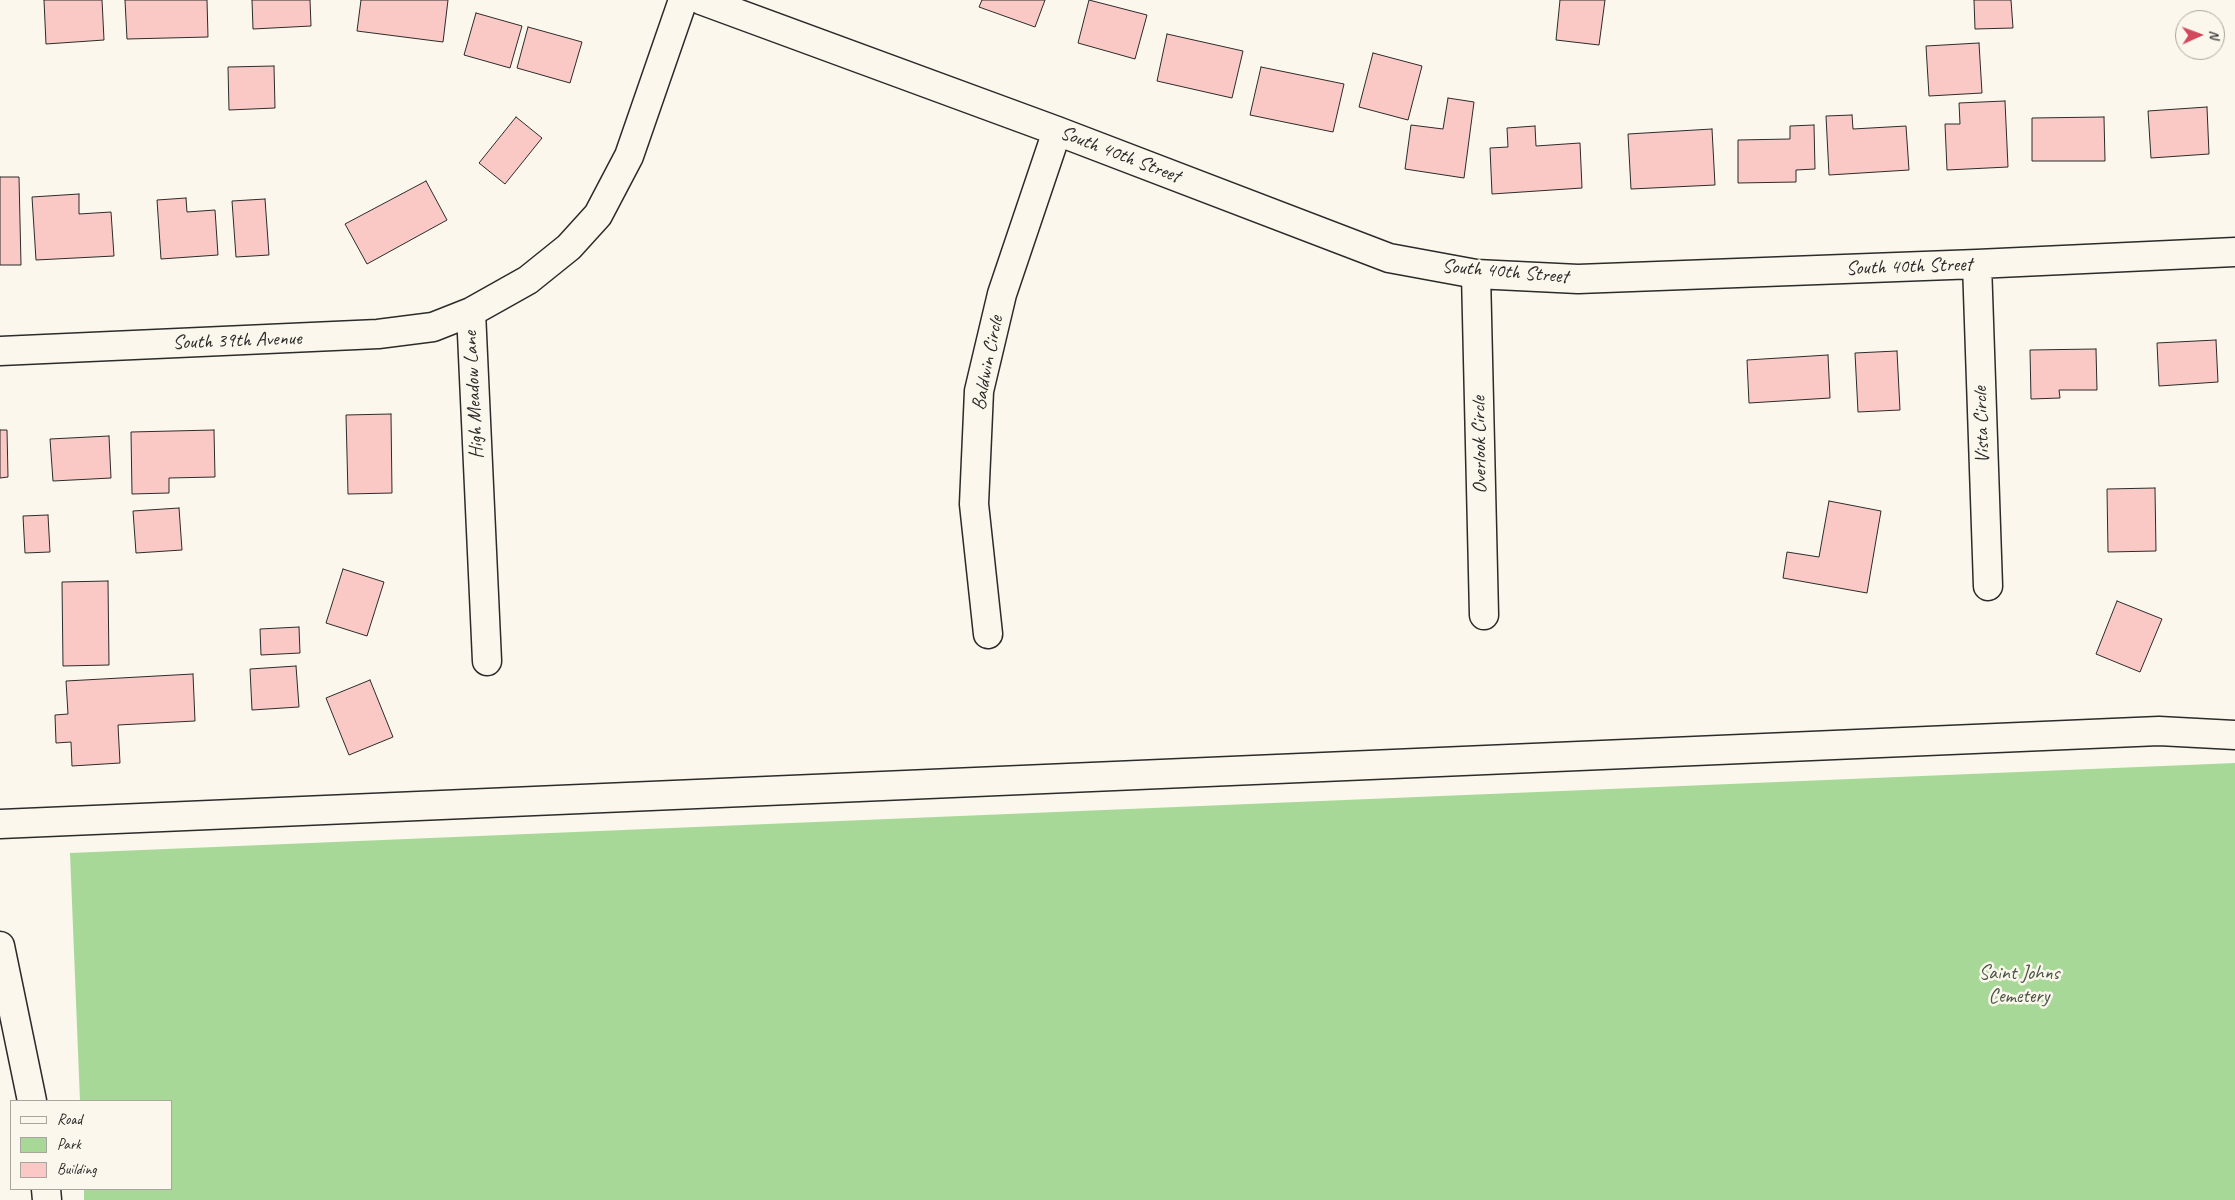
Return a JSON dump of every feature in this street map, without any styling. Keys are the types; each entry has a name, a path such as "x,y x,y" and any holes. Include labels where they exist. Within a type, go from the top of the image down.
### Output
{"street":[{"name":"High Meadow Lane","path":"486,661 471,312 528,280 568,247 598,215 629,156 683,0"},
{"name":"South 40th Street","path":"701,0 1057,131 1389,258 1476,274 1578,279 2235,252"},
{"name":"Baldwin Circle","path":"988,634 974,504 979,391 1002,294 1057,131"},
{"name":"Vista Circle","path":"1977,264 1988,586"},
{"name":"Overlook Circle","path":"1476,274 1484,615"},
{"name":"South 39th Avenue","path":"0,351 378,334 433,327 471,312"},
{"path":"0,824 2149,732 2235,735"},
{"path":"0,946 32,1100"}],"green space":[{"name":"Saint Johns Cemetery","path":"2235,763 2235,1200 84,1200 84,1190 172,1190 172,1100 80,1100 70,853"}],"building":[{"path":"44,0 102,0 104,40 46,44"},
{"path":"125,0 207,0 208,37 127,39"},
{"path":"252,0 310,0 311,26 253,29"},
{"path":"361,0 448,0 443,42 357,31"},
{"path":"982,0 1045,0 1035,27 979,7"},
{"path":"1089,0 1147,15 1135,59 1078,43"},
{"path":"1560,0 1605,0 1599,45 1556,40"},
{"path":"1974,0 2011,0 2013,28 1975,29"},
{"path":"476,13 522,26 510,68 464,55"},
{"path":"528,27 582,42 570,83 517,68"},
{"path":"1167,34 1243,51 1232,98 1157,81"},
{"path":"1979,43 1982,93 1929,96 1926,46"},
{"path":"1373,53 1422,66 1408,120 1359,107"},
{"path":"274,66 275,108 229,110 228,67"},
{"path":"1261,67 1344,84 1333,132 1250,115"},
{"path":"1448,98 1474,102 1464,178 1405,169 1411,125 1443,129"},
{"path":"2005,101 2008,167 1947,170 1945,124 1960,124 1959,103"},
{"path":"2207,107 2209,154 2151,158 2148,111"},
{"path":"1852,115 1853,129 1906,126 1909,170 1829,175 1826,116"},
{"path":"516,117 542,138 505,184 479,163"},
{"path":"2104,117 2105,161 2032,161 2032,118"},
{"path":"1814,125 1815,169 1796,170 1796,182 1738,183 1738,140 1790,139 1790,126"},
{"path":"1535,126 1536,146 1580,143 1582,188 1492,194 1490,148 1508,147 1507,128"},
{"path":"1712,129 1715,185 1631,189 1628,134"},
{"path":"0,177 19,177 21,265 0,265"},
{"path":"426,181 447,220 367,264 345,224"},
{"path":"79,194 79,214 111,212 114,256 36,260 32,197"},
{"path":"186,198 187,212 215,210 218,255 161,259 157,200"},
{"path":"265,199 269,255 236,257 232,201"},
{"path":"2216,340 2218,382 2159,386 2157,343"},
{"path":"2096,349 2097,390 2059,390 2060,398 2031,399 2030,350"},
{"path":"1897,351 1900,410 1858,412 1855,353"},
{"path":"1828,355 1830,398 1749,403 1747,360"},
{"path":"391,414 392,493 348,494 346,415"},
{"path":"0,430 7,430 8,477 0,478"},
{"path":"214,430 215,477 169,478 169,493 132,494 131,432"},
{"path":"109,436 111,478 53,481 50,439"},
{"path":"2155,488 2156,551 2108,552 2107,489"},
{"path":"1829,501 1881,511 1867,593 1783,578 1787,552 1819,557"},
{"path":"179,508 182,550 136,553 133,511"},
{"path":"48,515 50,552 25,553 23,516"},
{"path":"343,569 384,582 367,636 326,623"},
{"path":"108,581 109,665 63,666 62,582"},
{"path":"2117,601 2162,619 2140,672 2096,654"},
{"path":"299,627 300,653 261,655 260,629"},
{"path":"296,666 299,707 252,710 250,669"},
{"path":"193,674 195,721 118,725 120,763 72,766 71,742 56,743 55,715 68,714 66,681"},
{"path":"370,680 393,737 349,755 326,698"}]}
